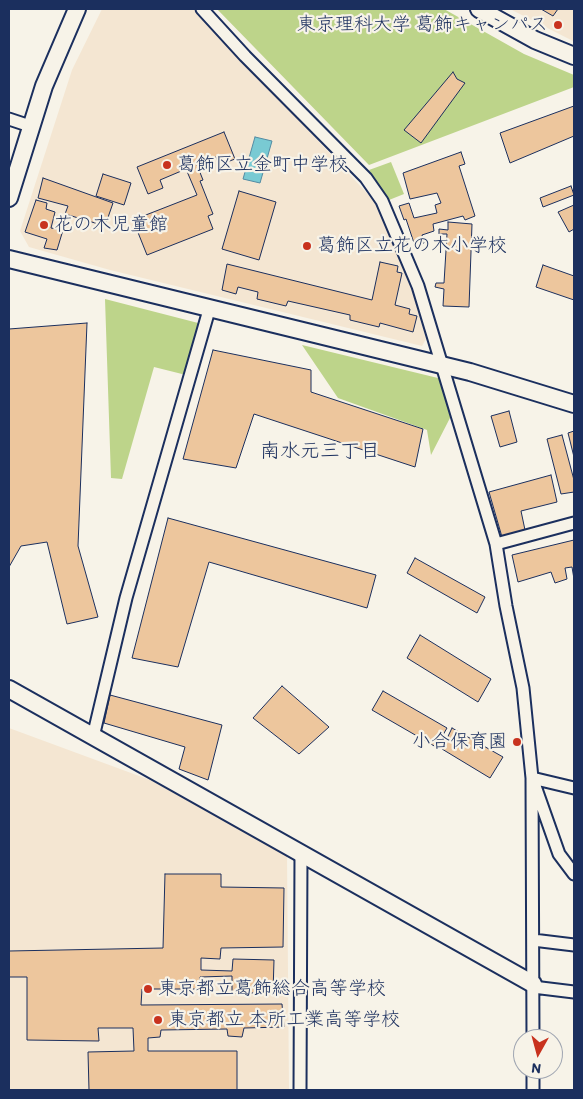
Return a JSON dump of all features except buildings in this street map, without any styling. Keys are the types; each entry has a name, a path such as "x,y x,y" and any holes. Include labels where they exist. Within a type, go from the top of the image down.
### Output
{"street":[{"path":"9,198 44,86 77,9"},
{"path":"202,9 245,56 352,163 382,200 418,286 444,366 496,544 506,606 523,688 532,778 533,1029"},
{"path":"479,9 535,40 574,56"},
{"path":"9,119 30,126"},
{"path":"9,259 209,310 444,366 574,404"},
{"path":"93,737 126,598 209,310"},
{"path":"496,544 574,523"},
{"path":"9,689 533,985 574,992"},
{"path":"532,778 574,788"},
{"path":"532,778 559,854 574,874"},
{"path":"300,1090 301,855"},
{"path":"533,940 574,945"}],"shaded area":[{"path":"102,9 195,9 379,206 411,286 426,339 422,346 110,270 29,247 20,231 72,70"},
{"name":"東京理科大学 葛飾キャンパス","path":"510,9 574,9 574,41 573,41"},
{"name":"東京都立葛飾総合高等学校","path":"9,728 150,780 287,855 289,1090 9,1090"}],"green space":[{"path":"217,9 444,9 524,54 574,75 574,87 369,165"},
{"path":"391,162 404,194 389,200 369,170"},
{"path":"105,299 202,324 186,375 154,367 122,479 111,478"},
{"path":"302,345 442,379 451,416 431,455 427,430 338,398"}],"water":[{"path":"255,137 272,141 260,183 243,179"}],"place":[{"name":"東京理科大学 葛飾キャンパス","path":"558,25"},
{"name":"葛飾区立金町中学校","path":"167,165"},
{"name":"花の木児童館","path":"44,225"},
{"name":"葛飾区立花の木小学校","path":"307,246"},
{"name":"小合保育園","path":"517,742"},
{"name":"東京都立葛飾総合高等学校","path":"148,989"},
{"name":"東京都立 本所工業高等学校","path":"158,1020"}],"district":[{"name":"南水元三丁目","path":"320,452"}]}
